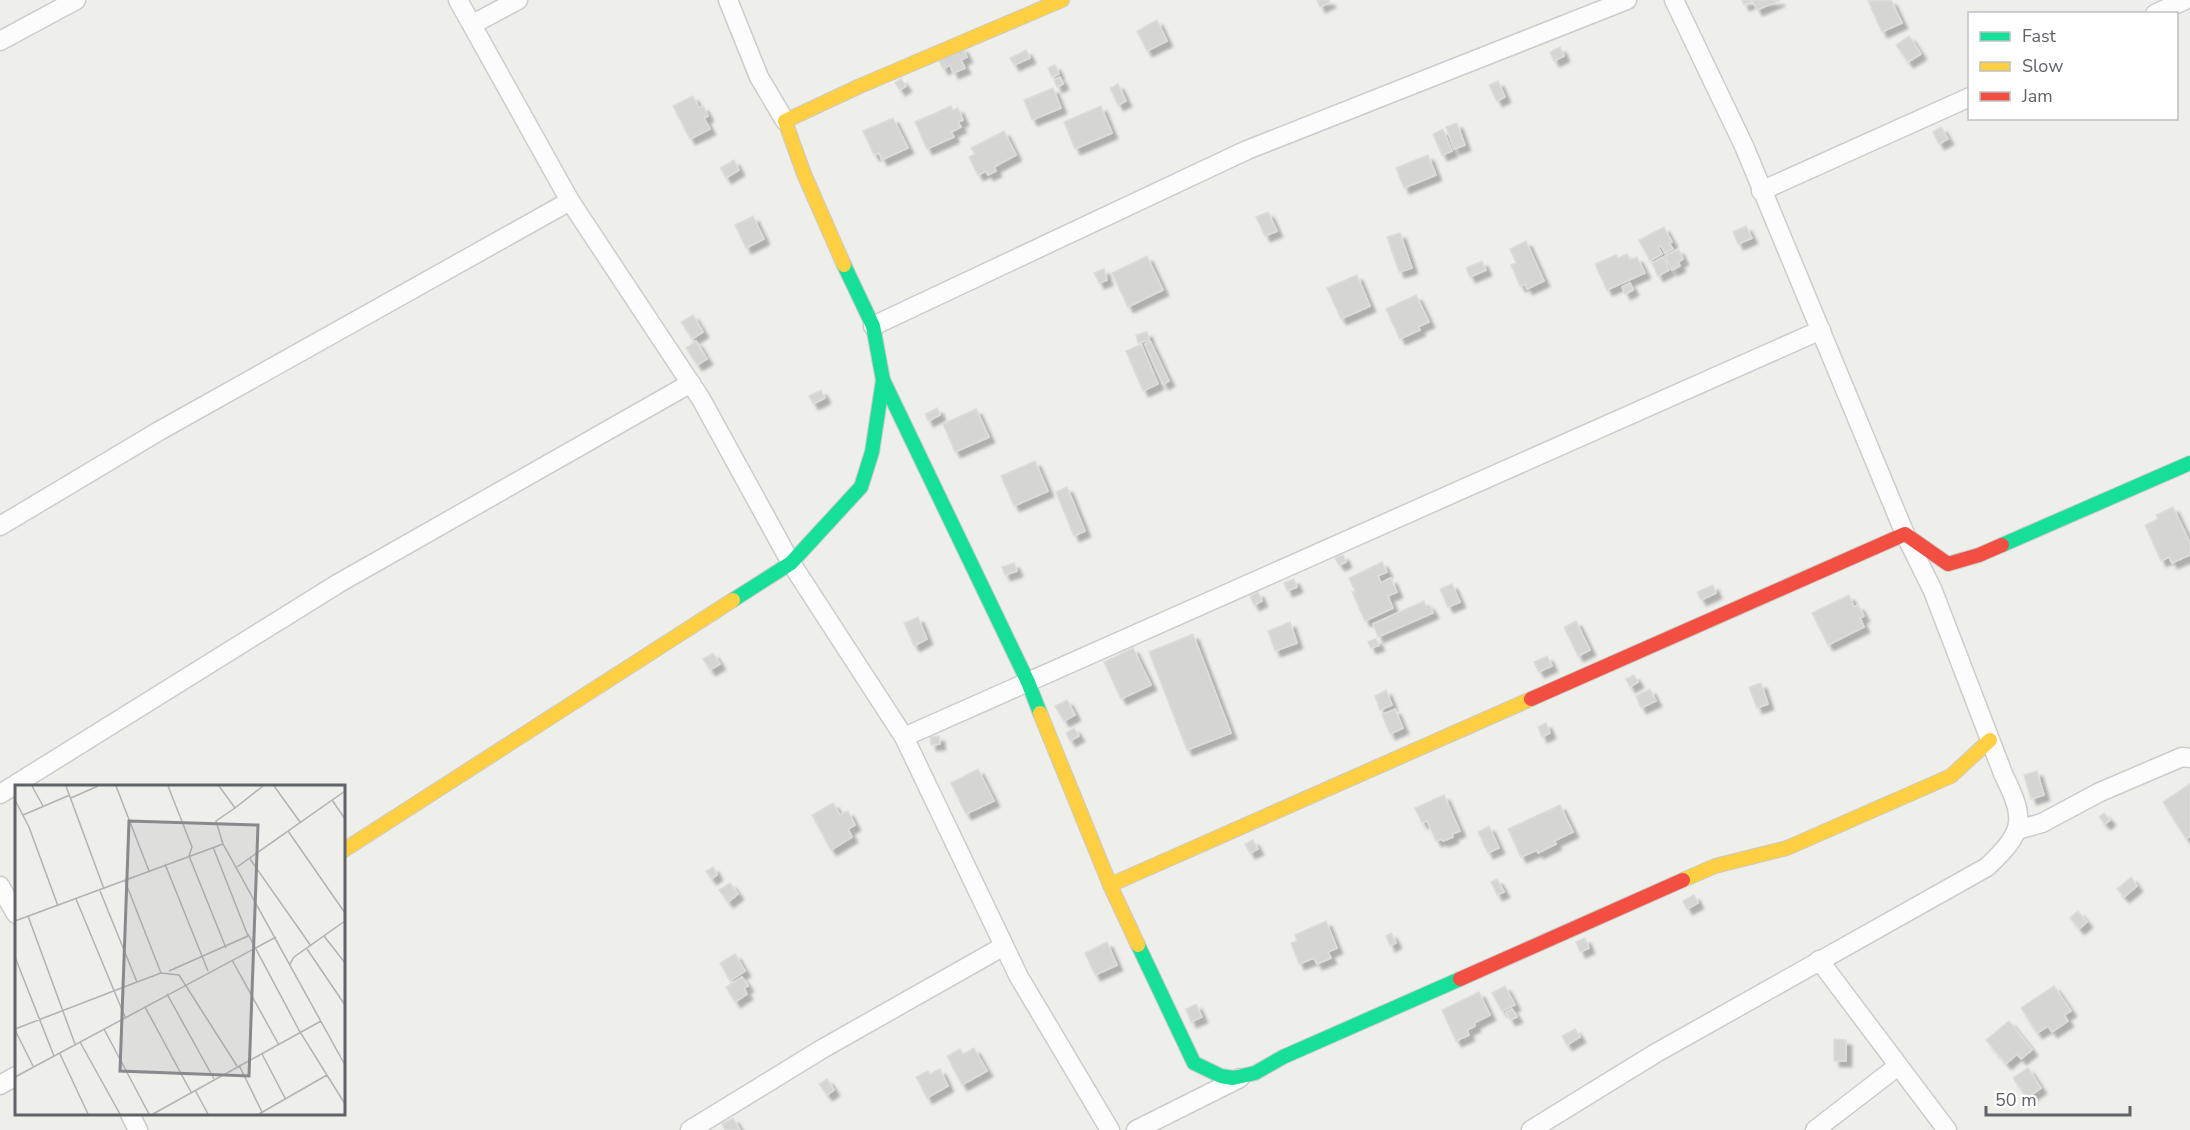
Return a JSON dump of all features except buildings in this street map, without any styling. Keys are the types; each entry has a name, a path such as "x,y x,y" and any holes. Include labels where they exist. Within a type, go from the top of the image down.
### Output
{"street":[{"path":"0,41 76,0"},
{"path":"458,0 570,201 691,383 791,563 904,737 1019,977 1110,1130"},
{"path":"473,24 518,0"},
{"path":"728,0 759,77 785,121 804,174 844,267 873,326 883,380 1028,682 1110,885 1194,1063 1225,1077 1240,1078"},
{"path":"785,121 860,86 1062,0"},
{"path":"873,326 1247,150 1626,0"},
{"path":"1531,1130 1656,1053 1987,867 2007,848 2017,830 2019,812 1933,591 1905,534 1744,146 1674,0"},
{"path":"2159,12 2186,0"},
{"path":"1761,190 1968,98"},
{"path":"0,526 159,431 570,201"},
{"path":"904,737 1821,330"},
{"path":"345,849 791,563 861,487 872,452 883,380"},
{"path":"0,794 339,583 691,383"},
{"path":"1905,534 1948,564 1979,555 2190,463"},
{"path":"1110,885 1905,534"},
{"path":"1136,1130 1283,1057 1715,866 1786,848 1950,776 1990,740"},
{"path":"2017,830 2042,824 2100,792 2182,757 2190,758"},
{"path":"0,886 15,912"},
{"path":"690,1130 822,1049 1004,946"},
{"path":"1819,960 1947,1130"},
{"path":"1815,1130 1898,1066"},
{"path":"0,1085 15,1077"},
{"path":"131,1115 138,1130"}],"traffic: fast":[{"path":"733,600 791,563 861,487 872,452 883,380 873,326 844,265"},
{"path":"883,380 1028,682 1040,713"},
{"path":"2002,545 2190,463"},
{"path":"1138,945 1194,1063 1221,1076 1233,1078 1255,1073 1283,1057 1460,979"}],"traffic: slow":[{"path":"844,265 804,174 785,121 860,86 1062,0"},
{"path":"345,849 733,600"},
{"path":"1110,885 1531,699"},
{"path":"1040,713 1110,885 1138,945"},
{"path":"1683,880 1715,866 1787,848 1951,776 1990,740"}],"traffic: jam":[{"path":"1531,699 1905,534 1948,564 2002,545"},
{"path":"1460,979 1683,880"}]}
